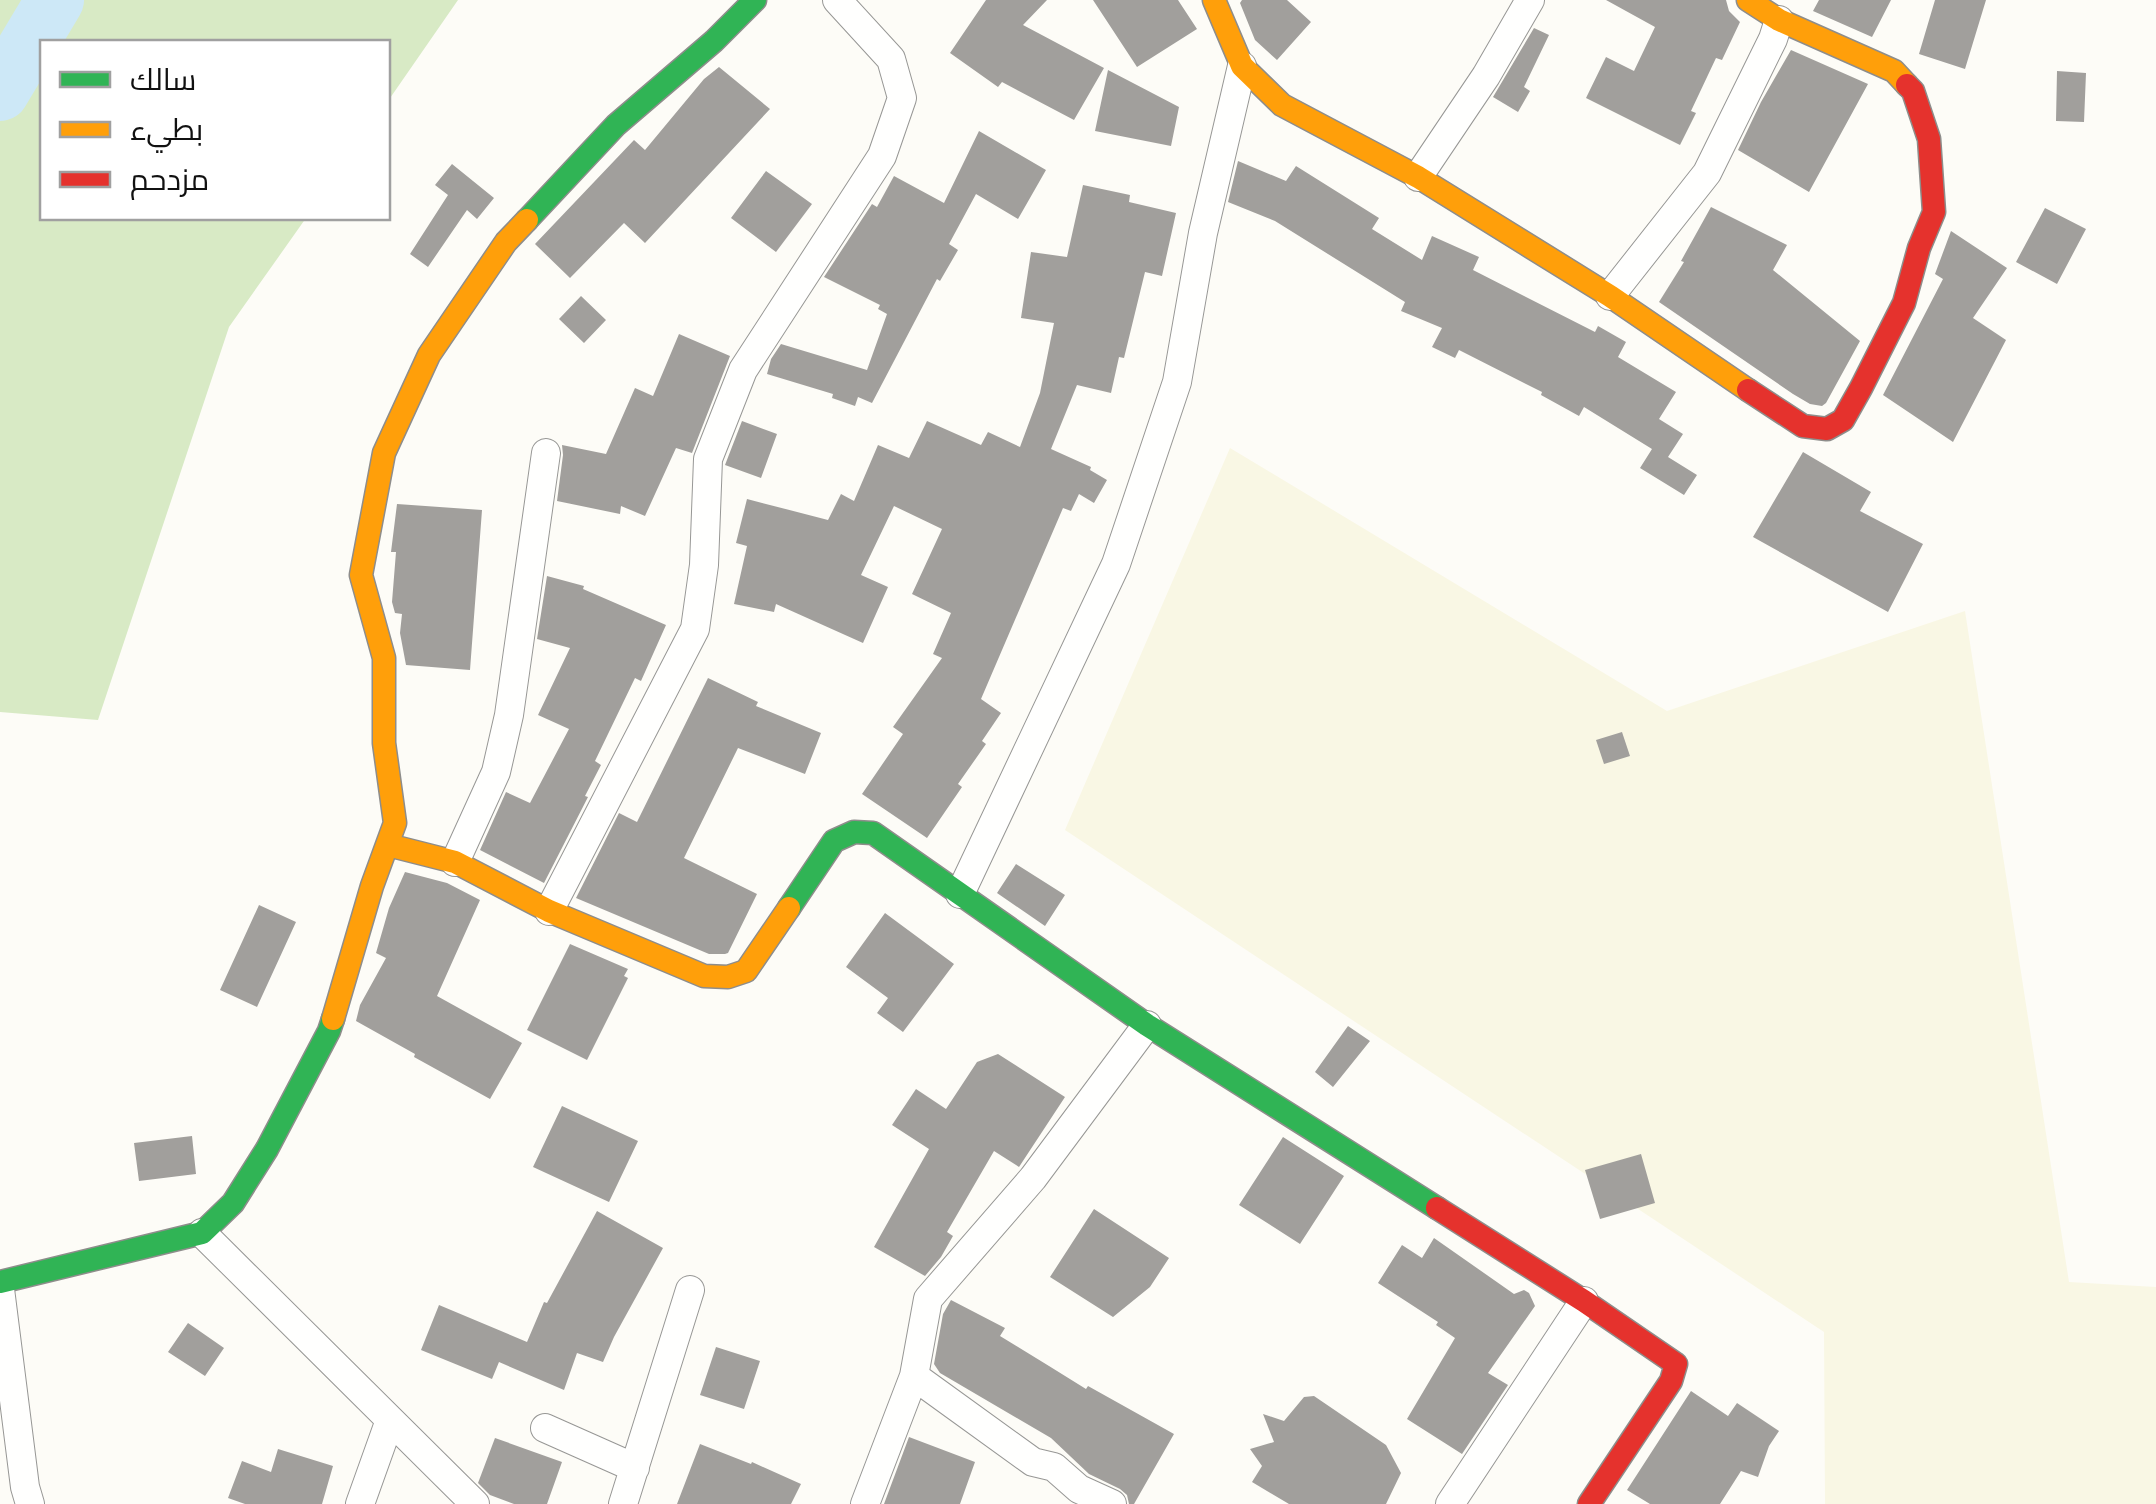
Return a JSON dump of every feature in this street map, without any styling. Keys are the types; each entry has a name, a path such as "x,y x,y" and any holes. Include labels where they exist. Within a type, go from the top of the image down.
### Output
{"street":[{"path":"18,1495 0,1286 202,1233 233,1203 267,1150 328,1031 396,823 384,742 384,658 362,575 384,454 429,355 506,242 616,125 714,41 755,0"},
{"path":"549,911 695,629 704,565 708,460 743,370 882,156 902,98 891,59 837,0"},
{"path":"1214,0 1242,66 1282,105 1418,177 1610,296 1781,414 1802,426 1827,429 1843,420 1904,302 1934,212 1930,139 1913,92 1894,71 1779,20 1748,0"},
{"path":"1418,177 1486,76 1530,0"},
{"path":"1610,296 1708,173 1779,20"},
{"path":"960,894 1116,564 1177,382 1203,233 1242,66"},
{"path":"455,862 496,772 509,715 546,454"},
{"path":"388,845 455,862 549,911 704,976 728,977 746,971 834,841 854,832 873,832 1146,1024 1584,1300 1676,1364 1670,1380 1589,1504"},
{"path":"865,1504 914,1376 928,1299 1033,1178 1146,1024"},
{"path":"202,1233 475,1504"},
{"path":"623,1504 690,1290"},
{"path":"1450,1504 1584,1300"},
{"path":"914,1376 1033,1462 1054,1467 1079,1489 1112,1504"},
{"path":"360,1504 390,1420"},
{"path":"545,1428 635,1468"}],"shaded area":[{"path":"1230,448 1667,711 1965,611 2069,1282 2156,1287 2156,1504 1825,1504 1824,1332 1065,830"}],"green space":[{"path":"0,0 458,0 390,98 390,40 40,40 40,220 305,220 229,327 98,720 0,712"}],"building":[{"path":"986,0 1047,0 1023,25 1104,68 1074,120 1002,82 998,87 950,53"},
{"path":"1093,0 1178,0 1197,29 1137,67"},
{"path":"1242,0 1287,0 1311,22 1277,60 1255,40"},
{"path":"1606,0 1726,0 1729,11 1740,22 1722,60 1716,58 1680,145 1586,98 1606,57 1634,71 1655,27"},
{"path":"1819,0 1891,0 1872,37 1813,11"},
{"path":"1935,0 1986,0 1965,69 1919,54"},
{"path":"1534,28 1549,35 1524,87 1530,91 1518,112 1493,97"},
{"path":"1791,50 1868,84 1809,192 1738,150"},
{"path":"719,67 770,109 645,243 624,223 570,278 535,244 634,140 645,150 704,79"},
{"path":"1108,70 1179,107 1171,146 1095,131"},
{"path":"2057,71 2086,73 2084,122 2056,121"},
{"path":"979,131 1046,170 1018,219 976,194 949,244 958,250 940,281 937,279 872,403 858,397 855,406 832,398 833,394 767,374 781,344 867,370 887,314 878,309 880,305 824,277 872,204 877,207 894,176 944,203"},
{"path":"1238,161 1286,181 1296,166 1379,218 1372,229 1422,260 1432,236 1479,257 1473,270 1595,332 1598,326 1626,342 1618,357 1676,392 1659,419 1683,434 1668,457 1697,475 1684,495 1640,468 1652,449 1584,407 1579,416 1541,395 1542,392 1459,350 1455,358 1432,347 1442,328 1401,311 1405,302 1275,221 1228,202"},
{"path":"452,164 494,198 477,219 467,210 428,267 410,254 448,195 435,185"},
{"path":"766,171 812,204 776,252 731,218"},
{"path":"1083,185 1130,195 1129,202 1176,213 1162,276 1145,272 1124,358 1119,357 1111,393 1077,385 1051,449 1091,467 1107,480 1094,503 1079,494 1071,511 1063,508 981,699 1001,713 982,741 986,744 958,784 962,787 927,838 862,794 903,734 893,727 942,658 933,654 951,613 912,594 942,529 894,506 861,575 888,587 863,643 776,604 774,612 734,604 747,546 736,543 747,499 828,520 841,494 854,501 878,445 909,458 927,421 981,445 988,432 1020,447 1040,393 1054,323 1021,318 1031,252 1067,257"},
{"path":"1711,207 1787,245 1773,270 1860,341 1822,406 1793,394 1659,302"},
{"path":"2045,208 2086,229 2057,284 2016,262"},
{"path":"1951,231 2007,268 1973,318 2006,340 1953,442 1883,395 1943,279 1935,274"},
{"path":"581,296 606,320 584,343 559,319"},
{"path":"679,334 730,356 692,453 676,448 645,516 621,506 620,514 557,501 562,445 606,454 635,388 653,396"},
{"path":"742,421 777,434 761,478 725,465"},
{"path":"1803,452 1871,492 1860,511 1923,544 1888,612 1753,537"},
{"path":"397,504 482,510 470,670 406,665 400,633 402,614 395,613 392,602 396,552 391,552"},
{"path":"547,576 584,586 583,589 666,625 641,681 635,678 595,761 601,765 585,796 588,797 544,883 480,850 506,792 530,803 569,729 538,715 570,648 537,639"},
{"path":"708,678 758,702 756,706 821,733 805,774 738,748 684,858 757,894 725,954 709,954 576,898 619,813 637,822"},
{"path":"1622,732 1630,756 1604,764 1596,740"},
{"path":"1016,864 1065,895 1045,926 997,893"},
{"path":"405,872 447,883 480,900 437,996 522,1043 490,1099 356,1021 360,1005 386,958 376,953"},
{"path":"259,905 296,922 257,1007 220,990"},
{"path":"885,913 954,964 903,1032 877,1013 888,998 846,967"},
{"path":"570,944 628,969 624,976 628,978 587,1060 527,1030"},
{"path":"1348,1026 1370,1041 1333,1087 1315,1072"},
{"path":"998,1054 1065,1097 1019,1167 994,1151 947,1232 953,1236 925,1276 874,1247 929,1149 892,1125 916,1089 946,1109 977,1062"},
{"path":"562,1106 638,1141 609,1202 533,1167"},
{"path":"192,1136 196,1174 139,1181 134,1143"},
{"path":"1283,1137 1344,1176 1300,1244 1239,1205"},
{"path":"1641,1154 1655,1203 1600,1219 1585,1170"},
{"path":"1094,1209 1169,1258 1150,1287 1113,1317 1050,1277"},
{"path":"597,1211 663,1248 603,1362 577,1353 564,1390 499,1362 492,1379 421,1350 439,1305 527,1342 544,1302 547,1303"},
{"path":"1434,1238 1514,1294 1524,1290 1529,1293 1535,1306 1488,1373 1508,1385 1462,1454 1407,1419 1455,1338 1436,1325 1438,1322 1378,1283 1402,1245 1422,1258"},
{"path":"951,1300 1005,1328 1000,1336 1086,1389 1088,1386 1174,1434 1134,1504 1129,1504 1120,1489 1089,1474 1051,1438 940,1373 934,1364 943,1314"},
{"path":"188,1323 224,1348 205,1376 168,1352"},
{"path":"716,1347 760,1361 744,1409 700,1395"},
{"path":"1691,1391 1728,1416 1737,1403 1779,1431 1758,1477 1741,1471 1720,1504 1650,1504 1627,1490"},
{"path":"1314,1396 1386,1445 1401,1473 1386,1504 1289,1504 1252,1482 1262,1466 1250,1449 1274,1442 1263,1414 1284,1421 1304,1397"},
{"path":"909,1437 975,1462 960,1504 884,1504"},
{"path":"495,1438 562,1462 547,1504 514,1504 490,1495 478,1483"},
{"path":"700,1444 801,1484 791,1504 677,1504"},
{"path":"278,1449 333,1466 322,1504 245,1504 228,1498 242,1461 271,1472"}],"waterway":[{"path":"0,92 55,0"}],"traffic: fast":[{"path":"527,220 616,125 714,41 755,0"},
{"path":"789,908 834,841 854,832 873,833 1147,1025 1437,1208"},
{"path":"0,1282 202,1233 233,1203 267,1149 333,1019"}],"traffic: slow":[{"path":"1214,0 1242,66 1282,105 1418,177 1610,296 1748,390"},
{"path":"1748,0 1779,20 1894,71 1907,85"},
{"path":"333,1019 395,823 384,743 384,658 361,575 384,453 429,355 506,242 527,220"},
{"path":"388,845 455,862 549,911 704,976 728,977 746,971 789,908"}],"traffic: jam":[{"path":"1748,390 1803,426 1827,429 1843,420 1861,388 1904,303 1934,212 1929,139 1913,91 1907,85"},
{"path":"1437,1208 1676,1364 1671,1381 1589,1504"}]}
